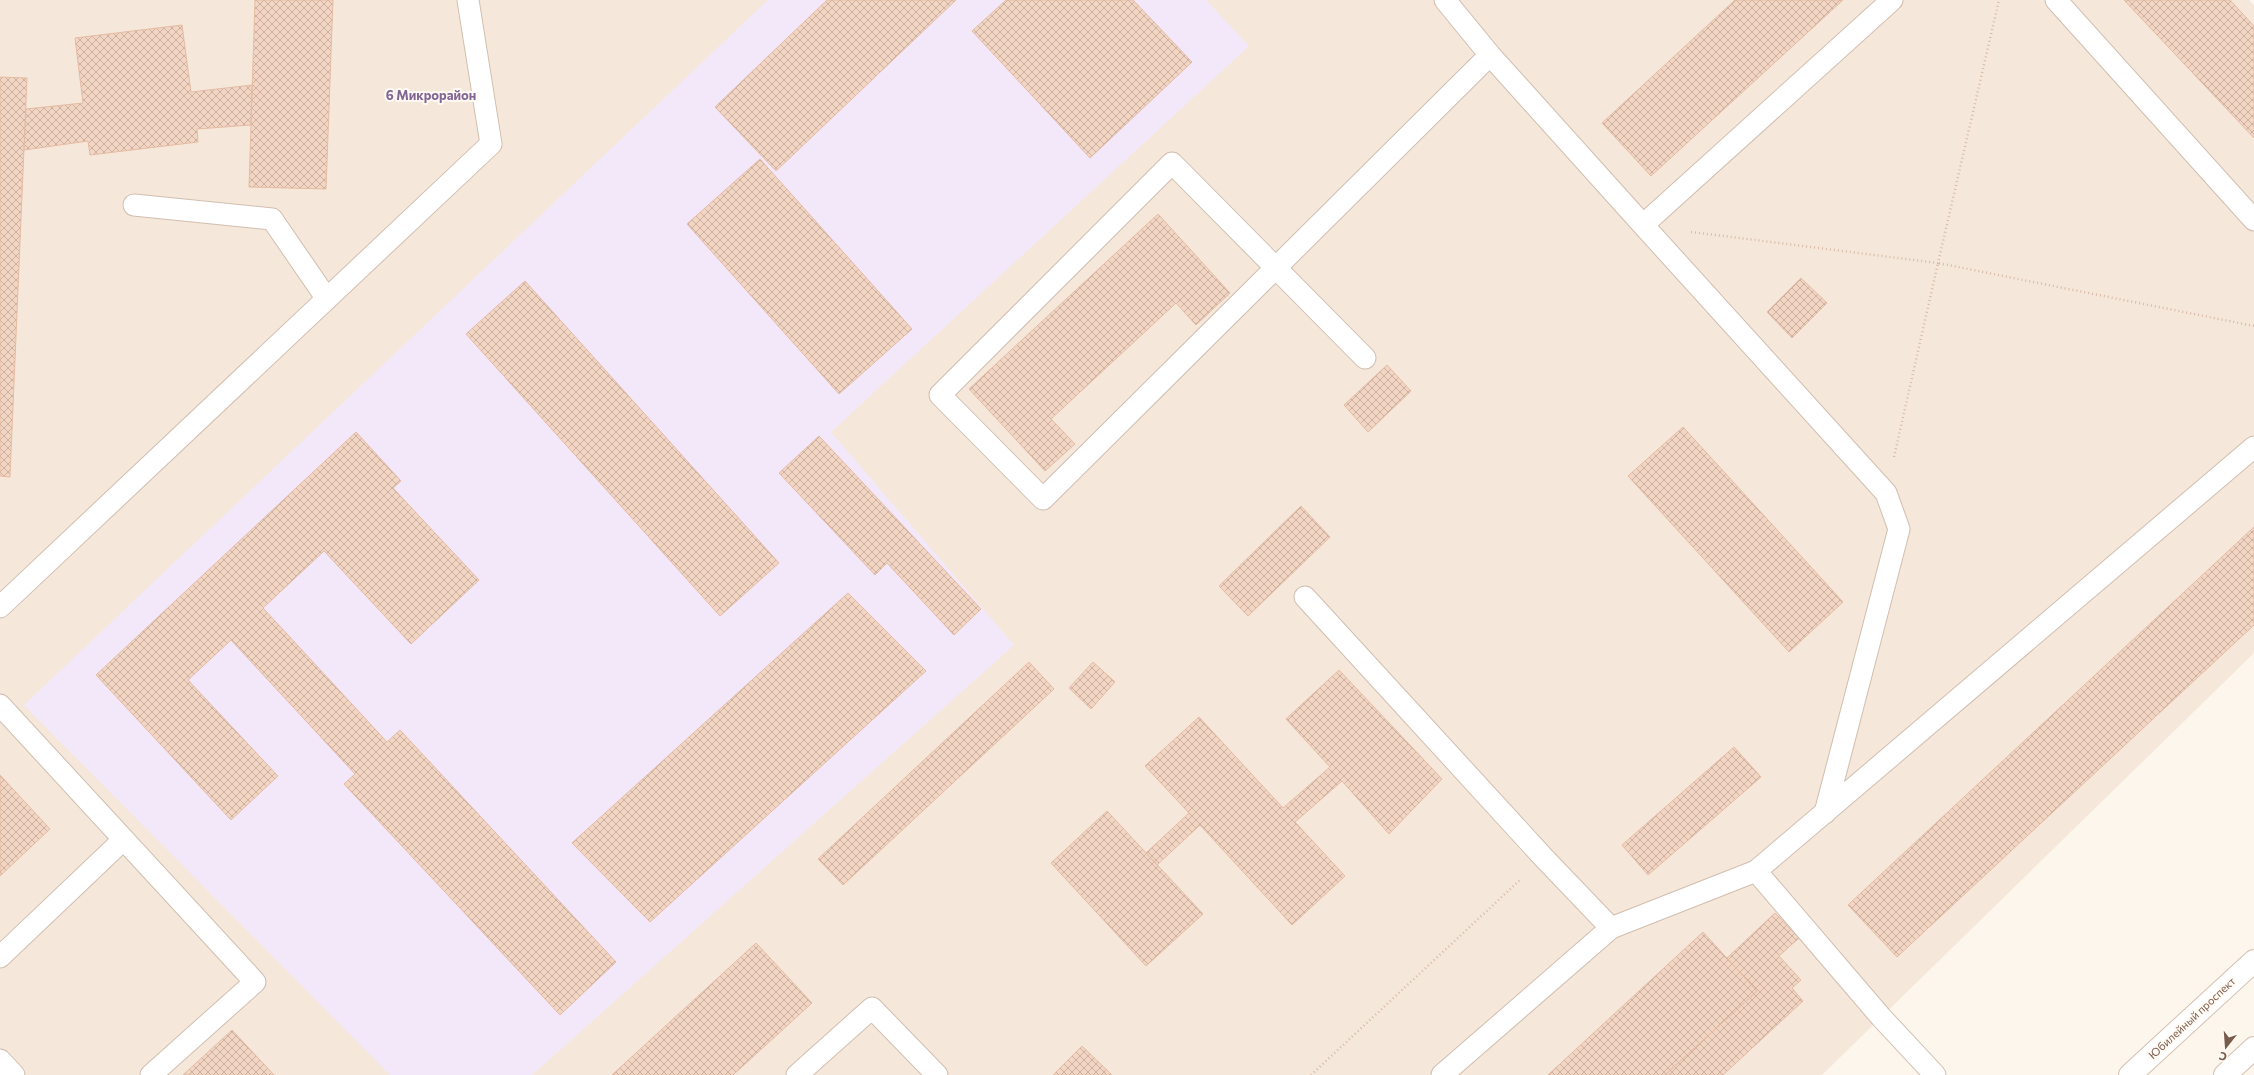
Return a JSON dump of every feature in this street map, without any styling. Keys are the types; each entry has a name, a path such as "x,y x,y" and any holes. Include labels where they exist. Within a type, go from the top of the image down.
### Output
{"main road":[{"name":"Юбилейный проспект","path":"2130,1075 2254,961"},
{"path":"2225,1075 2254,1048"}],"lane":[{"path":"0,607 491,144 468,0"},
{"path":"1446,0 1490,55 1886,493 1899,529 1825,813"},
{"path":"1643,226 1892,0"},
{"path":"2056,0 2254,220"},
{"path":"1365,358 1276,268 1172,163 940,395 1043,499 1276,268 1490,55"},
{"path":"134,204 272,219 327,299"},
{"path":"1442,1075 1611,928 1756,871 2254,447"},
{"path":"1305,597 1544,858 1611,928"},
{"path":"0,705 254,982 150,1075"},
{"path":"0,957 123,840"},
{"path":"1756,871 1881,1017 1935,1075"},
{"path":"797,1075 872,1008 937,1075"},
{"path":"0,1060 14,1075"}],"path":[{"path":"1886,493 1999,0"},
{"path":"1689,231 1938,263 2254,326"},
{"path":"1311,1075 1544,858"}],"shaded area":[{"path":"0,0 2249,0 2254,5 2254,653 1822,1075 0,1075"},
{"path":"768,0 1206,0 1249,46 831,432 1014,645 532,1075 390,1075 24,705"}],"building":[{"path":"255,0 333,0 326,189 249,187"},
{"path":"827,0 956,0 776,171 715,107"},
{"path":"1006,0 1133,0 1192,62 1090,158 972,31"},
{"path":"1735,0 1843,0 1651,176 1602,123"},
{"path":"2124,0 2230,0 2254,26 2254,138"},
{"path":"182,25 191,92 252,85 251,125 197,129 198,142 90,155 88,141 24,150 26,109 83,103 75,38"},
{"path":"0,77 27,78 10,477 0,476"},
{"path":"760,159 912,329 839,394 687,224"},
{"path":"1158,214 1230,293 1196,325 1176,303 1051,419 1075,444 1045,471 969,389"},
{"path":"1801,278 1827,303 1792,338 1767,312"},
{"path":"525,281 779,563 720,616 466,334"},
{"path":"1387,365 1411,391 1368,432 1344,405"},
{"path":"1683,427 1843,602 1789,652 1628,476"},
{"path":"356,432 401,481 393,488 479,580 411,644 324,551 263,608 387,742 400,730 616,962 560,1015 344,784 355,774 231,640 188,680 278,776 231,820 96,675"},
{"path":"819,436 981,609 954,635 887,563 875,575 779,473"},
{"path":"1301,506 1330,537 1248,616 1219,586"},
{"path":"2254,527 2254,625 1897,957 1848,905"},
{"path":"848,593 926,671 650,922 572,843"},
{"path":"1029,662 1054,689 843,885 818,859"},
{"path":"1093,662 1115,682 1091,709 1069,688"},
{"path":"1339,670 1442,779 1389,834 1342,781 1295,822 1345,876 1292,925 1200,825 1157,865 1146,853 1189,813 1145,766 1199,717 1283,808 1330,767 1286,719"},
{"path":"1734,747 1761,777 1648,875 1622,845"},
{"path":"0,775 50,829 0,876"},
{"path":"1107,811 1203,914 1146,966 1051,863"},
{"path":"1775,913 1799,938 1779,956 1801,980 1792,988 1803,1001 1723,1075 1665,1075 1757,991 1727,958"},
{"path":"1703,932 1757,991 1665,1075 1548,1075"},
{"path":"756,943 812,1003 733,1075 612,1075"},
{"path":"232,1030 274,1075 183,1075"},
{"path":"1082,1046 1112,1075 1053,1075"}],"district":[{"name":"6 Микрорайон","path":"431,95"}]}
